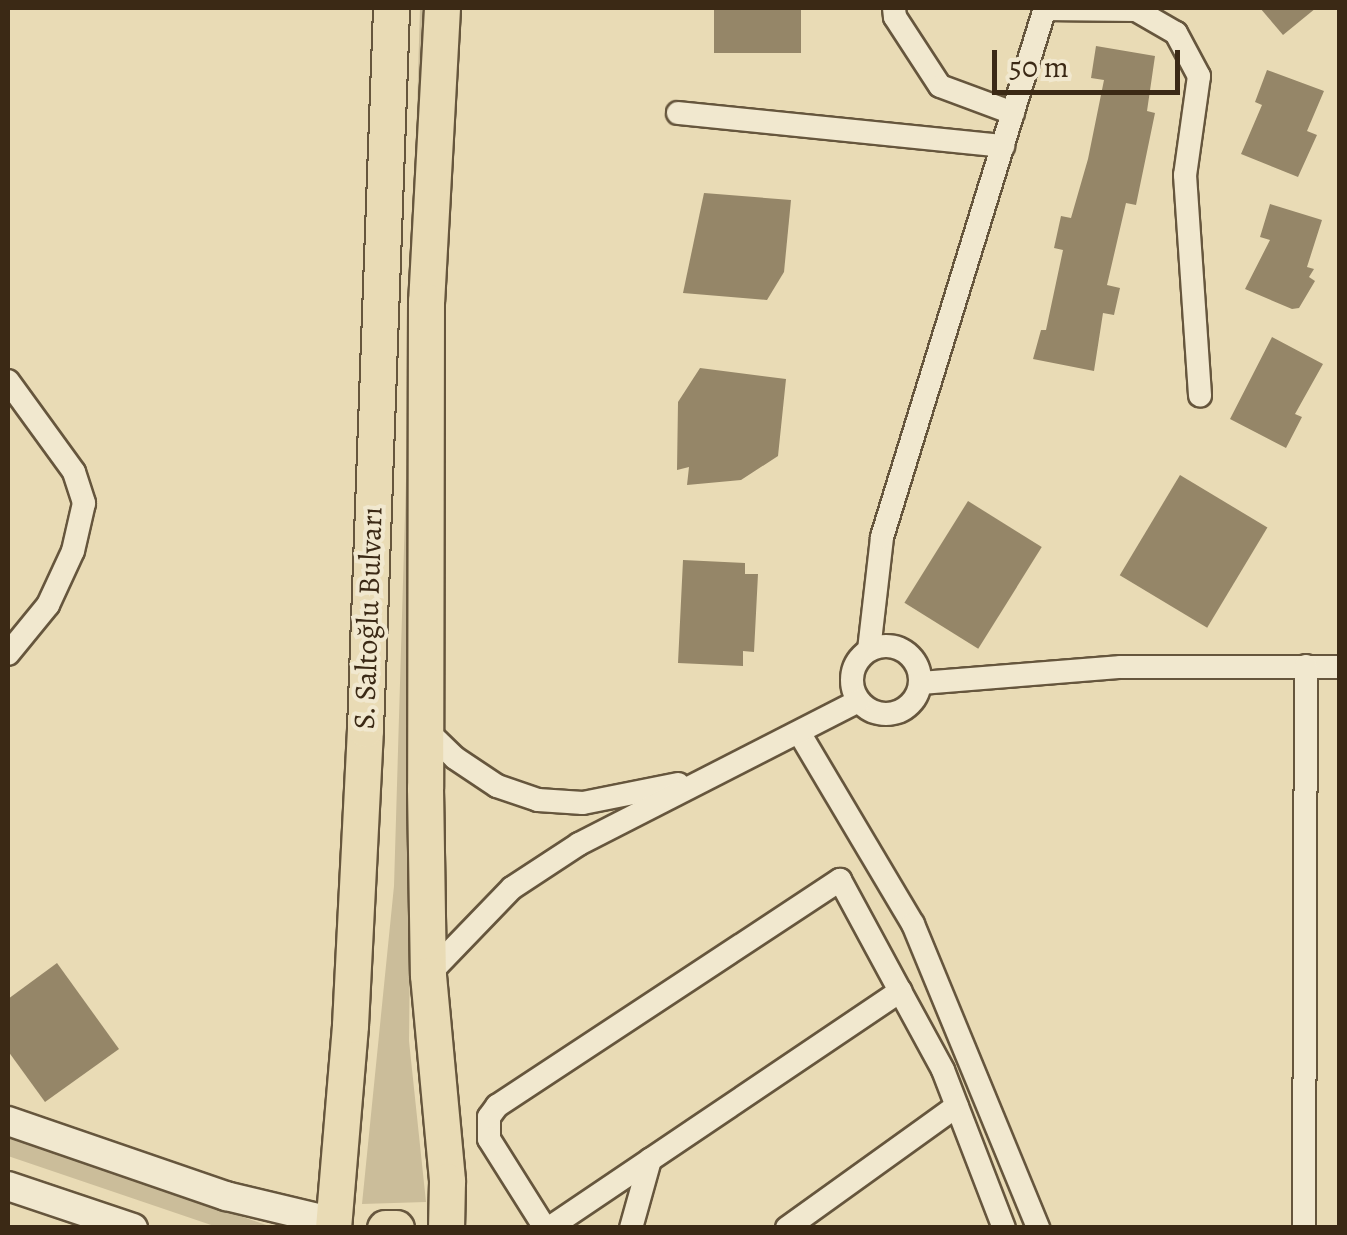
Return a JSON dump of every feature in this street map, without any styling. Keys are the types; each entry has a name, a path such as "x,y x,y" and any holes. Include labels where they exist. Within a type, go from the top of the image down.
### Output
{"main road":[{"name":"S. Saltoğlu Bulvarı","path":"334,1225 350,1025 365,729 391,8"},
{"name":"S. Saltoğlu Bulvarı","path":"442,8 426,301 425,729 428,975 447,1181 446,1228"},
{"path":"386,1228 396,1228"}],"street":[{"path":"894,8 895,17 940,86 1013,113"},
{"path":"868,650 889,646 909,654 921,683 911,704 890,715 878,714 858,701 851,679 868,650 882,537 1045,8 1136,10 1176,33 1199,76 1185,174 1200,394"},
{"path":"678,113 1003,146"},
{"path":"8,382 74,472 84,503 73,551 48,605 8,654"},
{"path":"1304,1228 1306,666"},
{"path":"921,683 1122,667 1340,666"},
{"path":"428,975 512,888 579,844 858,701"},
{"path":"425,729 455,758 498,786 538,800 583,803 706,778"},
{"path":"800,734 913,924 1038,1228"},
{"path":"900,991 547,1228 489,1139 488,1116 497,1106 840,880 943,1070 1004,1228"},
{"path":"787,1228 957,1106"},
{"path":"8,1120 226,1196 334,1225"},
{"path":"631,1228 650,1160"},
{"path":"8,1186 133,1228"}],"shaded area":[{"path":"420,8 434,8 412,764 409,1041 426,1202 362,1204 394,886"},
{"path":"8,1134 272,1227 217,1227 8,1156"}],"building":[{"path":"714,8 801,8 801,53 714,53"},
{"path":"1260,8 1316,8 1283,35"},
{"path":"1096,46 1155,56 1147,111 1155,113 1136,205 1126,203 1107,285 1120,288 1114,315 1103,313 1094,371 1033,359 1041,330 1046,330 1063,250 1054,248 1061,216 1071,218 1104,80 1091,78"},
{"path":"1267,70 1324,91 1307,131 1317,135 1298,177 1241,154 1262,105 1255,102"},
{"path":"704,193 791,200 784,272 767,300 683,293"},
{"path":"1270,204 1322,220 1307,267 1314,269 1309,277 1315,281 1299,308 1292,309 1245,289 1270,240 1260,237"},
{"path":"1272,337 1323,364 1295,414 1302,417 1286,448 1230,419"},
{"path":"700,368 786,379 778,456 741,480 687,485 689,467 677,470 678,402"},
{"path":"1180,475 1267,528 1207,628 1120,575"},
{"path":"968,501 1042,547 978,649 904,603"},
{"path":"683,560 745,563 745,574 758,574 754,652 743,651 743,666 678,663"},
{"path":"57,963 119,1049 45,1102 8,1051 8,999"}]}
